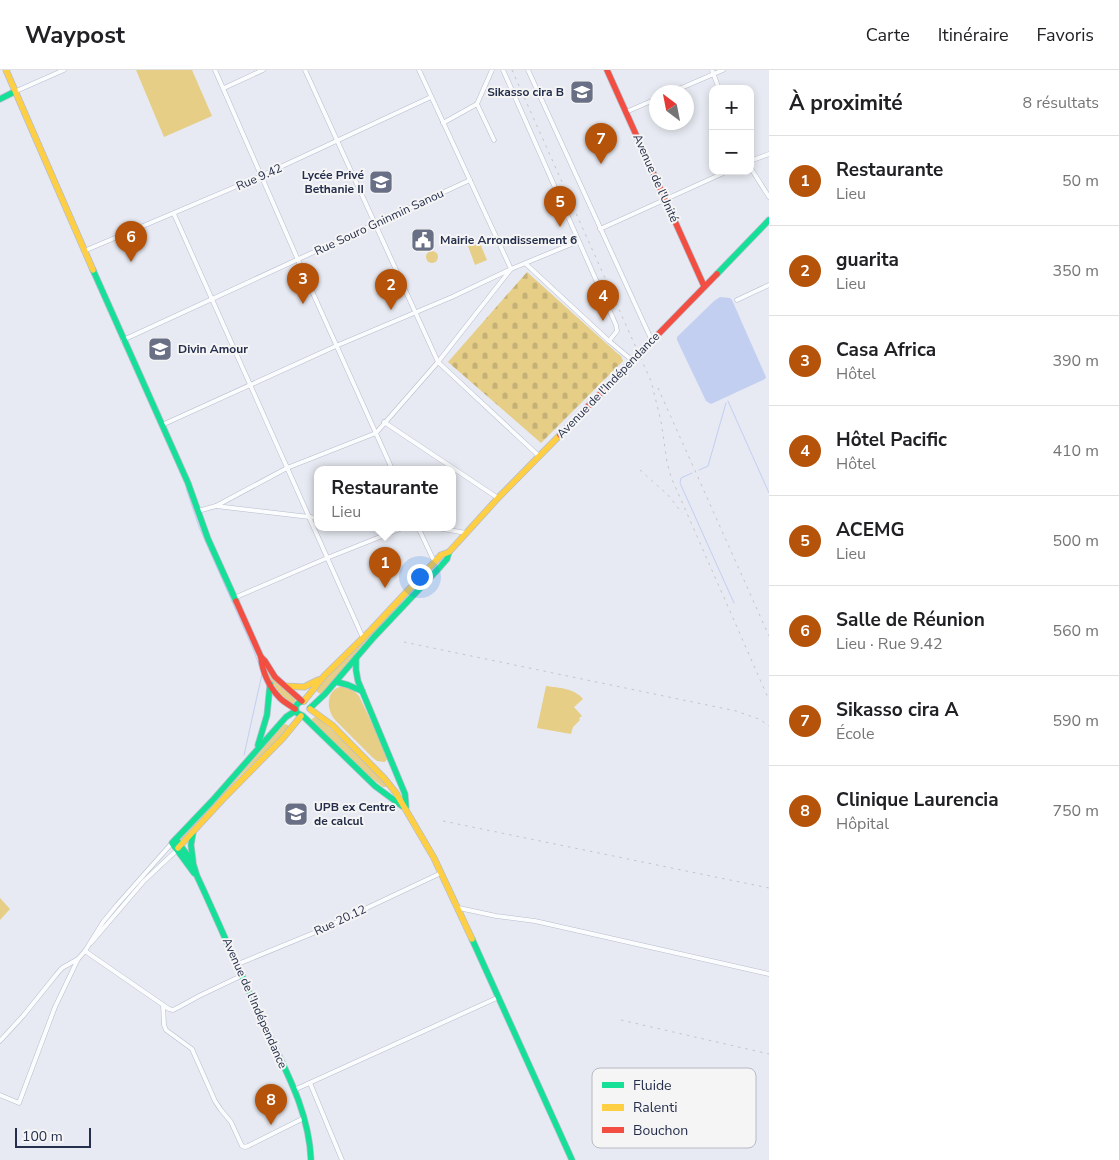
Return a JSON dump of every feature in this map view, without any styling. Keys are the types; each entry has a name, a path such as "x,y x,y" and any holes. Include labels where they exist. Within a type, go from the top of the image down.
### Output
{"main road":[{"path":"6,70 123,340 188,483 208,539 261,657 275,677 332,725 384,778 406,809 434,858 572,1160"},
{"name":"Avenue de l'Unité","path":"607,70 704,286"},
{"path":"0,98 14,92"},
{"name":"Avenue de l'Indépendance","path":"303,701 324,676 363,638 434,562 448,552 498,498 769,220"},
{"name":"Avenue de l'Indépendance","path":"310,708 326,694 374,637 447,559 448,552"},
{"path":"261,657 260,663 270,684 280,698 295,710 298,715 302,716 375,786 406,809"},
{"path":"357,657 357,677 405,794 406,809"},
{"path":"285,686 304,686 314,683 324,676"},
{"path":"337,682 362,692"},
{"path":"257,750 267,715 270,684"},
{"path":"174,841 286,717 295,710 297,703 303,701"},
{"path":"193,863 179,848 302,716 308,714 310,708"},
{"path":"193,863 191,840 195,830"},
{"name":"Avenue de l'Indépendance","path":"174,841 191,870 197,876"},
{"name":"Avenue de l'Indépendance","path":"193,863 197,876 294,1090 309,1130 311,1160"}],"street":[{"path":"14,92 64,70"},
{"path":"216,70 298,260 391,466"},
{"path":"224,88 263,70"},
{"path":"305,70 438,362 539,456"},
{"path":"419,70 511,270"},
{"path":"443,124 477,104 492,70"},
{"path":"503,70 616,325 617,331 609,341"},
{"path":"528,70 652,341"},
{"path":"686,85 713,72 723,70"},
{"path":"713,72 718,85"},
{"name":"Rue 9.42","path":"84,251 261,176 431,97"},
{"path":"626,112 649,102"},
{"path":"477,104 494,140"},
{"path":"754,160 769,154"},
{"path":"754,173 769,197"},
{"path":"600,230 719,175"},
{"name":"Rue Souro Gninmin Sanou","path":"123,340 470,180"},
{"path":"174,214 314,528"},
{"path":"162,425 336,346 574,243"},
{"path":"526,264 633,361"},
{"path":"198,511 216,506 288,468 376,433 438,362 511,270"},
{"path":"737,300 769,285"},
{"path":"384,422 450,466"},
{"path":"456,470 498,498"},
{"path":"216,506 314,518"},
{"path":"315,531 363,638"},
{"path":"234,598 394,531"},
{"path":"420,531 434,562"},
{"path":"455,531 466,533"},
{"path":"0,1095 19,1103 55,1007 78,959 103,922 174,841"},
{"path":"87,946 144,882 179,848"},
{"name":"Rue 20.12","path":"238,964 316,932 441,873"},
{"path":"457,907 535,922 769,974"},
{"path":"84,951 173,1010 243,975"},
{"path":"0,1041 62,968 78,959"},
{"path":"294,1090 498,997"},
{"path":"163,1005 166,1030 192,1049 215,1101 231,1122 242,1146 248,1146 304,1118"},
{"path":"310,1082 342,1160"}],"green space":[{"path":"136,70 192,70 212,116 164,137"},
{"path":"479,241 487,260 475,265 468,246"},
{"path":"432,251 438,257 432,263 426,257"},
{"path":"527,272 621,356 623,361 541,443 448,362"},
{"path":"428,572 321,694 317,692 316,689"},
{"path":"269,673 297,698 293,704 278,691"},
{"path":"546,686 571,691 583,699 574,707 582,716 573,727 571,734 537,728"},
{"path":"339,687 351,688 359,696 387,755 385,762 377,761 373,758 332,715 329,704 331,694"},
{"path":"316,716 377,773 387,787 383,787 369,776 311,722"},
{"path":"284,724 288,725 288,730 240,776 181,840 180,839"},
{"path":"0,898 10,909 0,920"}],"water":[{"path":"720,297 732,300 766,377 711,404 706,401 677,337"}],"waterway":[{"path":"728,401 769,493"},
{"path":"699,470 708,466 726,403"},
{"path":"692,473 681,478 680,483 734,603"},
{"path":"186,488 199,527 259,665"},
{"path":"244,755 262,674"}],"railway":[{"path":"512,70 651,381 661,421 671,477 769,700"},
{"path":"658,388 769,636"},
{"path":"640,470 668,495 682,513"},
{"path":"404,642 736,711 759,719 769,726"},
{"path":"443,821 769,888"},
{"path":"621,1020 769,1054"}],"traffic: fast":[{"path":"0,99 14,92"},
{"path":"717,274 769,220"},
{"path":"93,270 188,483 208,539 236,601"},
{"path":"310,708 325,694 374,637 440,567 447,559 449,552"},
{"path":"356,658 358,681 405,794 406,807"},
{"path":"337,682 362,691"},
{"path":"258,745 267,715 270,684"},
{"path":"304,701 297,705 297,713 303,716 375,786 402,806"},
{"path":"194,873 172,843 286,717 295,711"},
{"path":"193,833 191,845 193,861"},
{"path":"176,839 193,863 197,876 286,1069 305,1122 311,1160"},
{"path":"472,939 572,1160"}],"traffic: slow":[{"path":"6,70 93,270"},
{"path":"304,701 324,676 371,630 441,555 449,552 498,498 560,435"},
{"path":"285,686 304,687 318,680"},
{"path":"310,709 332,725 384,778 396,793 434,858 472,939"},
{"path":"178,848 283,738 301,716"}],"traffic: jam":[{"path":"607,70 704,286"},
{"path":"560,435 717,274"},
{"path":"236,601 261,657 269,684 281,699 295,709"},
{"path":"261,657 275,677 302,701"}],"place":[{"name":"Sikasso cira B","path":"582,92"},
{"name":"Sikasso cira A","path":"601,164"},
{"name":"Lycée Privé Bethanie II","path":"381,182"},
{"name":"ACEMG","path":"560,227"},
{"name":"Mairie Arrondissement 6","path":"423,240"},
{"name":"Salle de Réunion","path":"131,262"},
{"name":"Casa Africa","path":"303,304"},
{"name":"guarita","path":"391,310"},
{"name":"Hôtel Pacific","path":"603,321"},
{"name":"Divin Amour","path":"160,349"},
{"name":"Restaurante","path":"385,588"},
{"name":"UPB ex Centre de calcul","path":"296,814"},
{"name":"Clinique Laurencia","path":"271,1125"}]}
